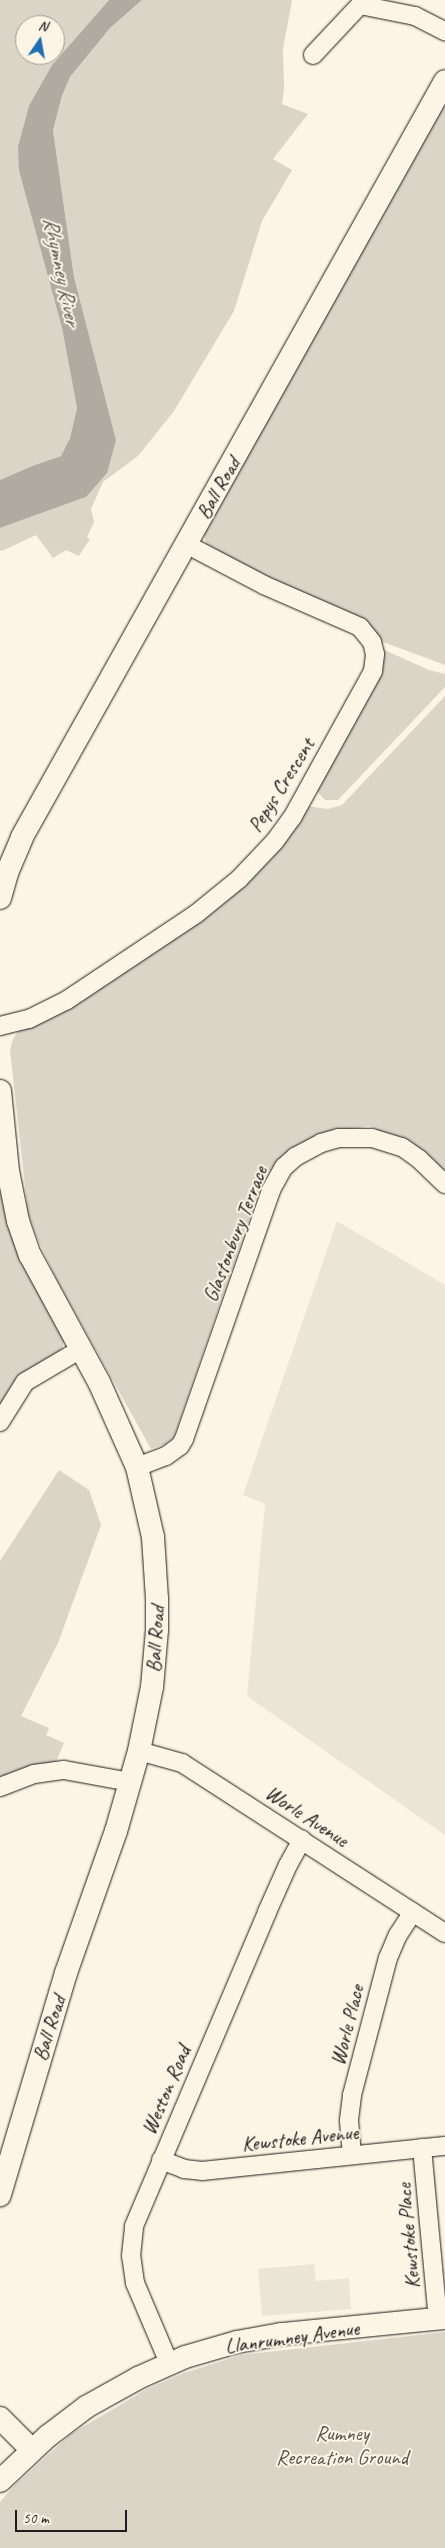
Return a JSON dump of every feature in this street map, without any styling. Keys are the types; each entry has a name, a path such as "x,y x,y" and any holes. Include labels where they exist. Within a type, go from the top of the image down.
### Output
{"street":[{"path":"313,55 360,3 414,16 445,31"},
{"name":"Ball Road","path":"0,896 10,864 22,837 445,81"},
{"name":"Pepys Crescent","path":"0,1026 29,1019 67,1000 189,919 239,879 270,847 292,818 372,671 375,654 372,642 360,627 271,588 186,544"},
{"name":"Ball Road","path":"0,1091 8,1171 18,1221 37,1268 112,1407 137,1467 153,1538 158,1599 153,1678 139,1751 114,1839 66,1972 0,2195"},
{"name":"Glastonbury Terrace","path":"137,1467 173,1451 184,1439 271,1190 284,1167 308,1149 330,1140 353,1137 372,1138 402,1147 419,1159 445,1184"},
{"path":"0,1422 26,1382 81,1349"},
{"name":"Worle Avenue","path":"139,1751 182,1763 444,1930"},
{"path":"0,1787 34,1774 57,1770 78,1771 130,1782"},
{"name":"Weston Road","path":"169,2364 134,2283 131,2262 132,2240 137,2215 281,1881 302,1840"},
{"name":"Worle Place","path":"352,2154 348,2120 352,2095 388,1958 398,1934 413,1912"},
{"name":"Kewstoke Avenue","path":"161,2160 184,2169 202,2171 352,2154 445,2146"},
{"name":"Kewstoke Place","path":"422,2148 442,2319"},
{"name":"Llanrumney Avenue","path":"0,2481 32,2450 86,2407 169,2364 214,2348 266,2336 442,2319"},
{"path":"0,2418 32,2450"}],"shaded area":[{"path":"337,1221 445,1285 445,1835 247,1696 265,1504 243,1495"},
{"path":"314,2264 316,2281 349,2278 351,2309 262,2316 258,2269"}],"green space":[{"path":"0,0 109,0 65,50 65,15 15,15 15,65 52,65 19,171 62,328 77,408 70,438 61,456 0,480"},
{"path":"142,0 292,0 283,49 284,88 282,104 308,114 273,159 292,170 262,221 234,311 174,411 138,456 103,482 91,509 94,522 87,537 90,539 79,556 66,550 53,558 36,535 2,551 0,550 0,528 86,497 116,440 74,277 53,130 62,96 70,77 110,28"},
{"path":"445,97 445,665 378,640 277,587 207,545 203,533"},
{"path":"380,648 429,670 445,674 445,687 338,800 325,800 315,789"},
{"path":"445,696 445,1177 407,1144 369,1126 315,1136 284,1154 263,1179 174,1437 166,1444 151,1449 56,1278 28,1213 10,1050 13,1039 20,1029 186,930 306,806 328,809 342,805"},
{"path":"0,1178 65,1338 60,1354 0,1411"},
{"path":"59,1470 89,1490 101,1525 58,1643 21,1716 49,1728 46,1735 64,1743 55,1764 0,1780 0,1561"},
{"name":"Rumney Recreation Ground","path":"445,2332 445,2548 0,2548 0,2502 15,2485 71,2434 147,2389 184,2373 241,2355"}],"water":[{"name":"Rhymney River","path":"109,0 142,0 110,28 70,77 62,96 53,130 74,277 116,440 107,473 86,497 0,528 0,480 61,456 70,438 77,408 62,328 19,171 18,147 29,106 52,65 65,65 65,50"}]}
